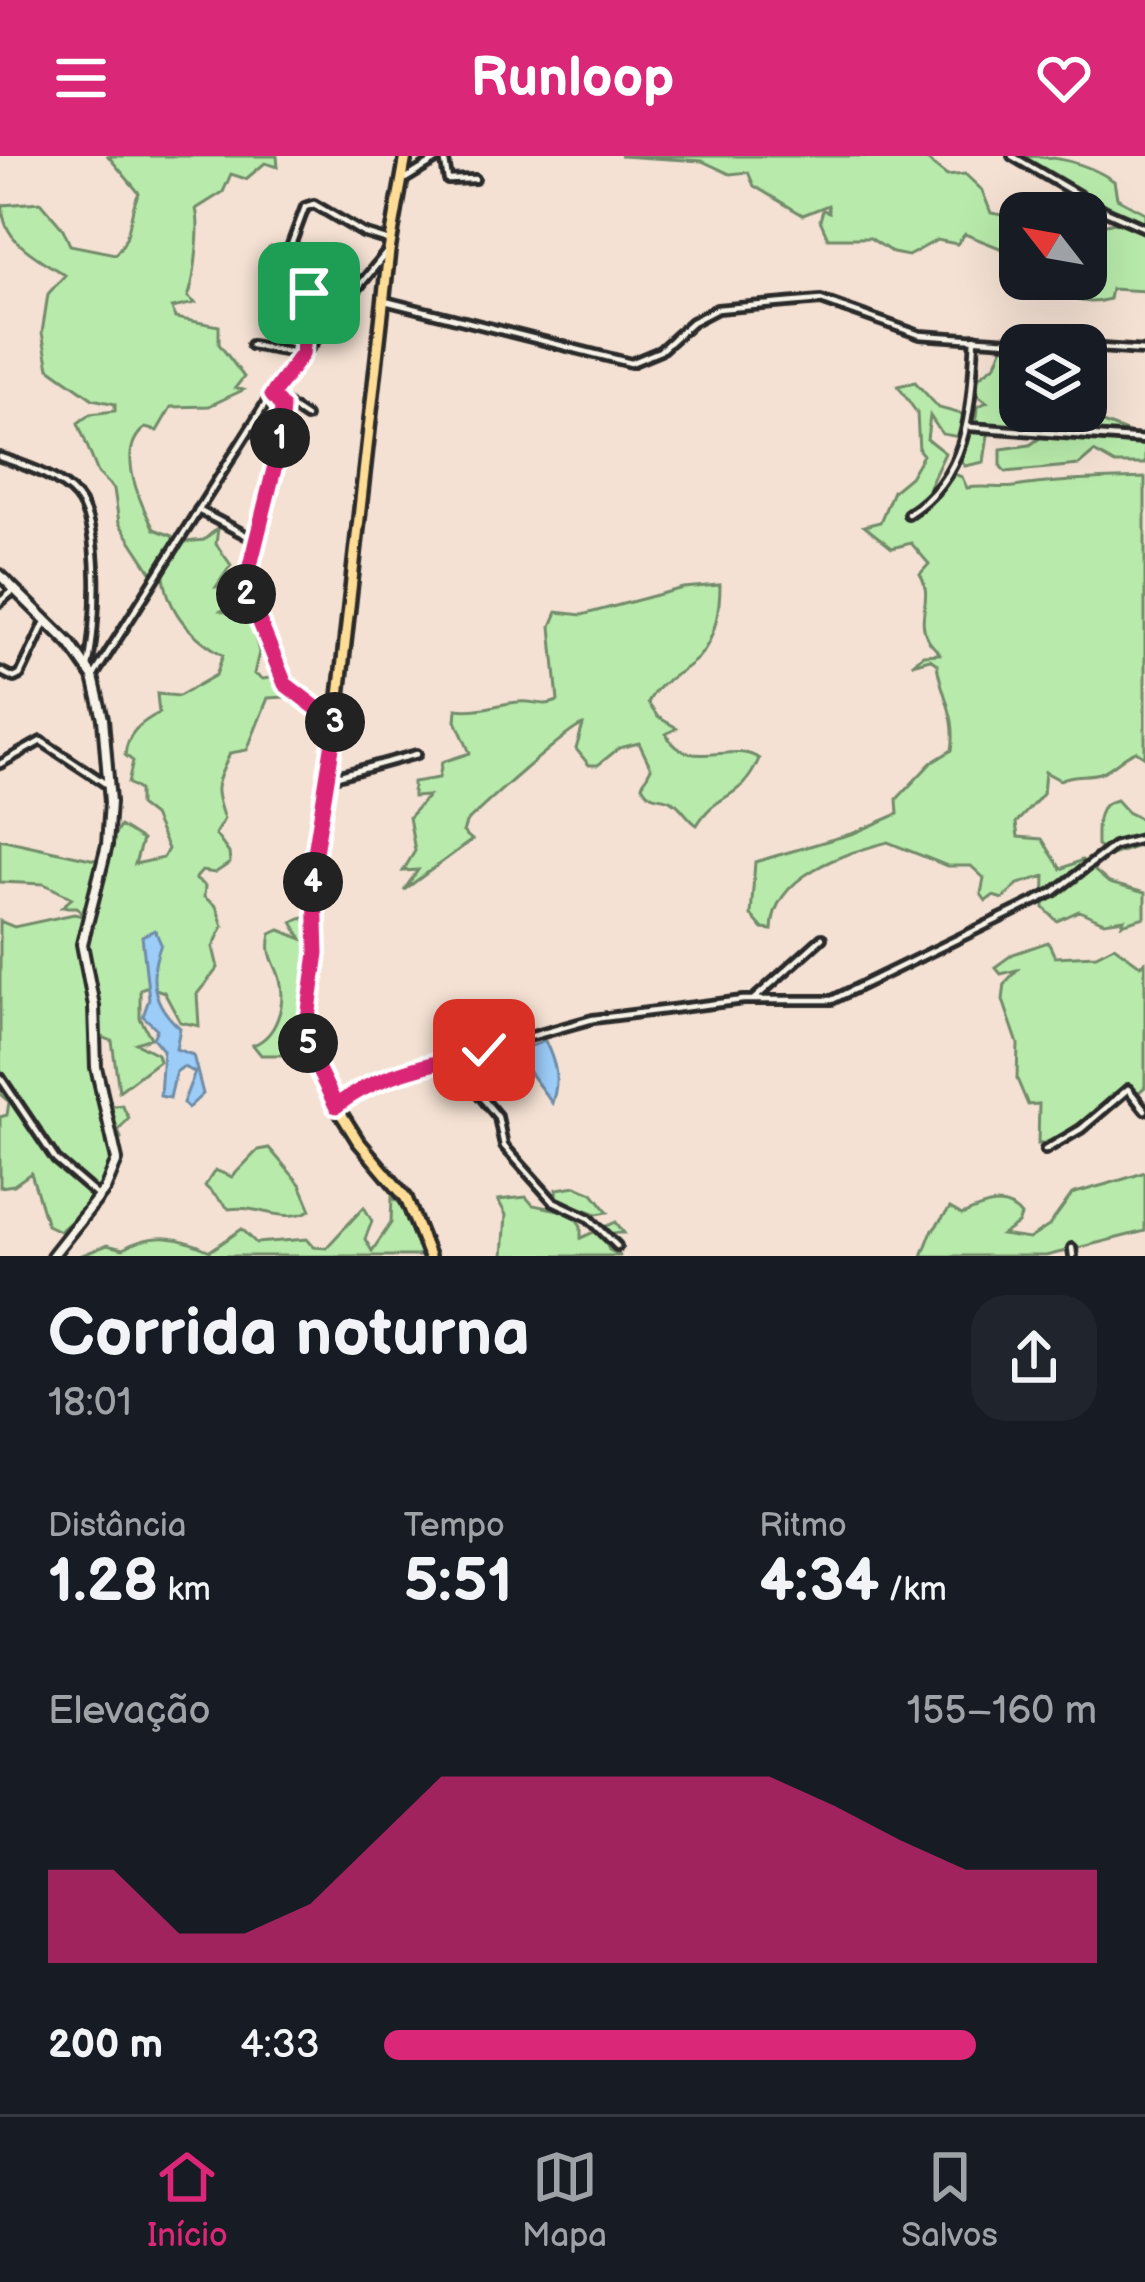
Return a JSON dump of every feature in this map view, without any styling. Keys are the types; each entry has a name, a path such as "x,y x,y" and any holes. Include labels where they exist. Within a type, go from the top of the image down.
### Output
{"main road":[{"path":"406,156 389,246 336,723 313,870 317,953 307,1025 314,1061 336,1106 358,1142 406,1198 429,1256"}],"street":[{"path":"400,182 443,156 448,180 475,179"},
{"path":"1012,156 1106,211 1145,228"},
{"path":"91,672 272,395 389,246 310,203 296,222 288,253"},
{"path":"301,354 309,293 275,283 270,271 273,252 288,253 360,284"},
{"path":"372,270 387,269"},
{"path":"385,301 631,363 651,357 701,315 717,309 821,300 920,335 999,340"},
{"path":"908,514 944,481 970,428 975,338"},
{"path":"250,345 301,354"},
{"path":"1107,348 1145,352"},
{"path":"272,395 306,416"},
{"path":"279,401 283,413 279,449 245,586 291,691 336,723"},
{"path":"970,428 1145,440"},
{"path":"0,458 59,484 83,507 98,597 91,672 103,719 109,786 107,845 82,944 94,1006 96,1066 116,1148 114,1171 99,1197 52,1256"},
{"path":"198,510 259,542"},
{"path":"0,575 91,672"},
{"path":"0,602 16,588"},
{"path":"0,670 14,678 20,675 46,620"},
{"path":"0,764 41,741 109,786"},
{"path":"327,779 417,754"},
{"path":"336,1106 358,1089 387,1077 593,1019 754,999 839,998 1054,892 1114,846 1145,838"},
{"path":"754,999 822,938"},
{"path":"462,1056 479,1094 498,1118 504,1146 554,1201 589,1218 616,1246"},
{"path":"0,1077 56,1160 99,1197"},
{"path":"1045,1150 1082,1129 1128,1089 1145,1110"}],"green space":[{"path":"108,156 277,156 278,167 265,163 246,179 231,174 223,192 196,209 196,253 188,297 195,303 172,308 175,318 219,326 219,344 244,377 235,388 243,390 209,406 171,407 157,431 145,428 136,438 131,462 137,491 154,529 172,536 176,543 204,540 218,528 216,544 231,565 216,587 244,584 249,589 245,599 221,611 247,611 260,623 253,629 259,652 254,674 263,679 285,676 292,682 285,697 268,698 247,750 230,753 219,780 224,819 215,834 229,853 230,863 215,873 202,871 195,879 205,886 204,897 216,906 223,926 213,947 218,968 197,994 199,1026 180,1022 164,992 148,986 140,989 140,1018 151,1038 136,1043 157,1054 159,1061 119,1091 112,1041 98,1035 93,1064 97,1082 107,1099 114,1106 122,1105 129,1118 118,1131 121,1138 112,1145 96,1193 60,1231 47,1225 31,1173 14,1185 0,1187 0,1117 7,1115 9,1102 0,1094 0,921 14,927 83,916 77,907 62,907 72,898 44,884 0,882 0,839 100,861 120,826 142,840 135,864 163,858 168,849 153,816 139,805 139,790 128,783 133,761 125,755 126,747 136,730 159,713 157,694 179,696 216,675 223,655 198,638 180,617 168,593 163,564 152,573 119,523 114,489 98,473 78,423 90,414 115,411 115,404 93,399 49,368 42,333 48,294 65,275 24,248 4,218 3,205 40,202 70,245 115,254 125,240 139,193"},
{"path":"620,156 922,156 947,176 965,174 982,190 991,213 999,214 999,248 965,234 957,244 937,240 908,256 893,253 870,238 828,238 820,220 823,210 829,212 828,205 803,215 754,186 748,172 730,174 702,161"},
{"path":"1022,156 1070,161 1103,174 1114,181 1117,198 1145,213 1145,225 1107,211 1107,192 1063,192"},
{"path":"1107,224 1145,229 1145,291 1111,289 1107,299"},
{"path":"999,356 999,427 989,428 984,462 965,466 959,459 965,438 942,434 930,416 927,439 945,453 928,489 933,491 954,474 962,477 967,488 1145,478 1145,757 1136,751 1100,773 1060,780 1045,772 1043,794 1016,823 1018,837 1042,839 1061,869 1082,860 1109,883 1145,893 1145,917 1122,924 1124,919 1104,922 1079,911 1057,921 1044,908 1045,876 1018,884 1003,899 993,896 986,901 981,894 984,878 971,866 947,866 888,842 834,860 799,880 776,910 772,930 763,929 751,915 755,862 854,833 898,814 897,799 931,763 952,750 953,726 937,664 930,659 912,664 923,655 940,654 929,642 923,622 925,591 920,574 929,564 911,543 892,548 864,526 880,522 893,491 910,477 923,455 917,413 898,386 915,382 939,408 976,418 977,407 987,402 975,393 975,380"},
{"path":"1107,425 1145,439 1145,464 1115,464 1094,452 1079,465 1006,472 1001,467 1001,449 1030,445 1041,437 1023,432 1074,435 1107,432"},
{"path":"720,585 715,624 704,651 648,703 658,717 677,728 666,734 686,752 736,752 759,759 737,790 713,806 697,825 675,803 646,791 642,785 651,768 639,743 619,748 598,765 589,765 576,749 583,725 466,823 463,832 472,840 404,890 418,870 403,871 415,851 409,817 428,796 413,797 413,782 439,778 442,762 470,753 456,721 457,709 558,701 551,626 557,612 582,615 683,588"},
{"path":"1116,800 1145,821 1145,844 1111,855 1097,846 1097,824 1100,812"},
{"path":"303,918 314,944 311,1020 316,1034 331,1038 291,1055 261,1055 253,1045 274,1027 282,999 270,953 271,934 280,930 302,939 292,922"},
{"path":"1048,942 1055,957 1096,955 1114,946 1140,965 1145,962 1145,1087 1114,1098 1064,1134 1038,1144 1039,1104 1028,1105 1017,1079 1018,1044 1003,1000 1005,983 1017,970 1001,974 995,967 1013,954"},
{"path":"269,1148 300,1184 311,1210 280,1215 229,1209 205,1186 215,1170 232,1177 258,1150"},
{"path":"1145,1172 1145,1231 1046,1256 922,1256 931,1233 950,1208 962,1215 993,1204 1008,1206 1021,1216 1002,1235 1029,1239 1049,1226 1072,1194"},
{"path":"576,1186 593,1193 608,1212 597,1214 565,1202 581,1226 581,1238 616,1222 624,1233 611,1233 606,1242 609,1250 621,1256 503,1256 506,1215 498,1200 526,1197 533,1205 558,1210 557,1189"},
{"path":"392,1197 403,1206 425,1256 80,1256 107,1245 123,1249 157,1238 178,1239 210,1251 242,1229 256,1243 307,1239 314,1247 326,1248 364,1207 372,1221 365,1239 372,1251 391,1223"}],"water":[{"path":"155,930 161,944 154,979 158,1000 180,1028 176,1049 193,1055 203,1094 188,1108 183,1103 195,1072 183,1067 176,1072 170,1098 160,1096 163,1050 153,1038 157,1029 143,1016 149,999 142,936"},
{"path":"545,1041 556,1072 552,1103 514,1052"}],"route":[{"path":"309,293 302,354 272,395 283,413 279,449 259,542 244,576 249,600 285,684 336,723 314,859 318,935 308,1041 336,1106 358,1089 387,1077 484,1050"}]}
